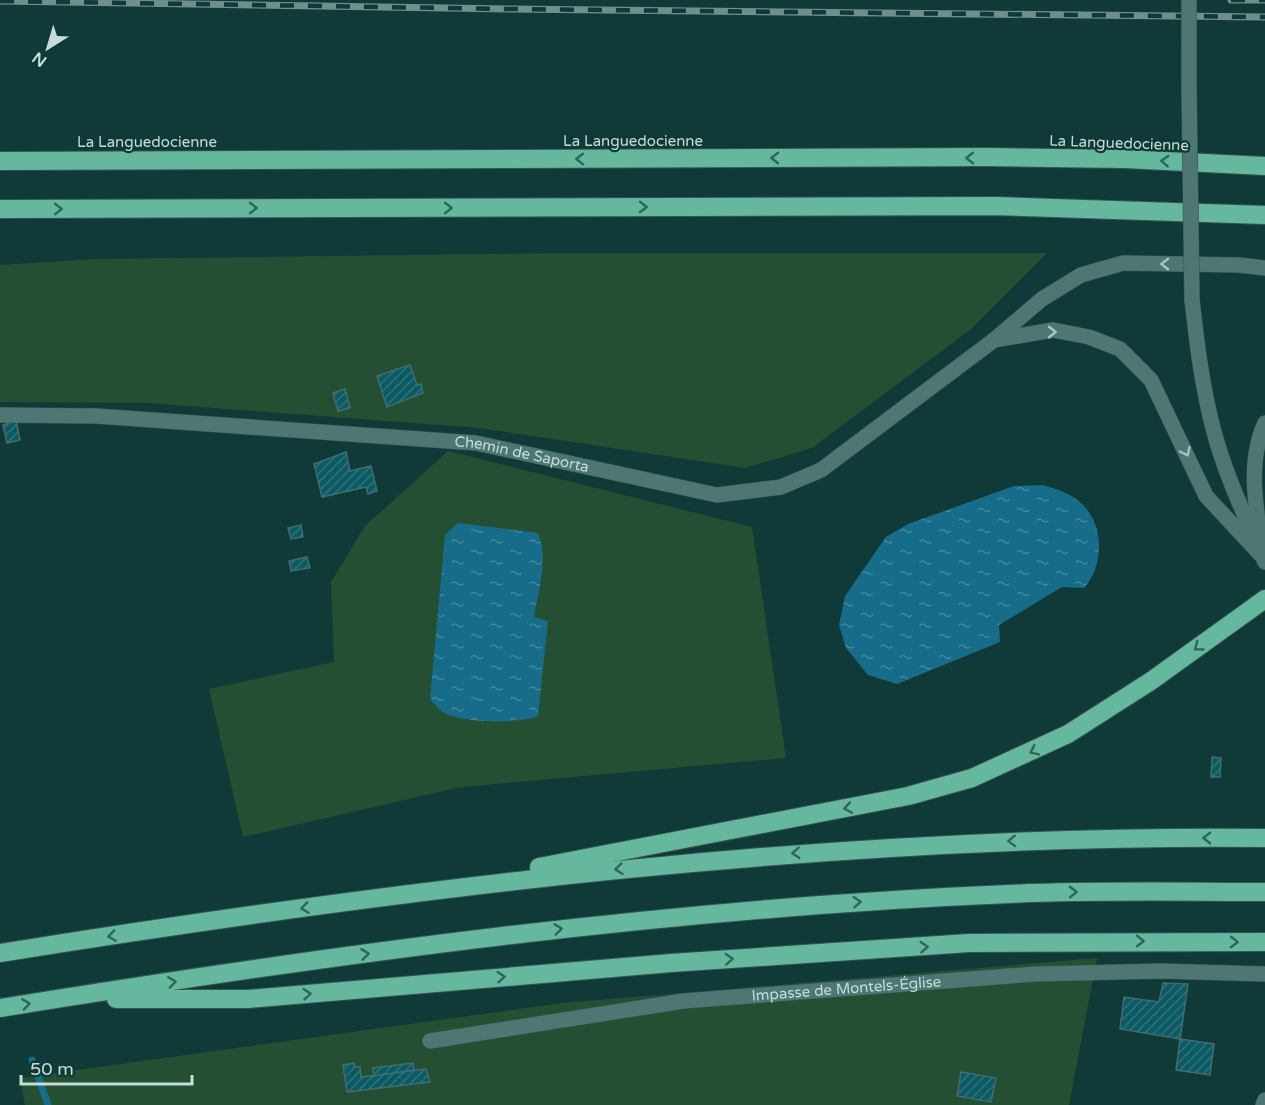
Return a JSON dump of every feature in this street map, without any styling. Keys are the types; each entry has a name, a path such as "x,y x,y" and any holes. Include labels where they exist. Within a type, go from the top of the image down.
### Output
{"highway":[{"name":"La Languedocienne","path":"0,161 987,158 1125,159 1265,166"},
{"path":"0,209 996,206 1265,214"},
{"path":"384,897 908,796 972,778 1035,751 1103,712 1265,599"},
{"path":"0,953 384,897 598,871 878,847 1106,838 1265,838"},
{"path":"0,1008 428,945 727,913 1012,894 1265,892"},
{"path":"51,999 248,999 671,963 969,943 1265,942"}],"street":[{"path":"1189,0 1192,300 1198,353 1213,429 1226,469 1264,560"},
{"name":"Chemin de Saporta","path":"0,415 96,416 476,443 717,495 781,487 821,470 994,340 1042,298 1081,275 1123,263 1239,265 1265,268"},
{"path":"994,340 1053,330 1089,337 1120,349 1151,380 1206,495 1264,560"},
{"path":"1264,560 1255,495 1255,459 1265,423"},
{"name":"Impasse de Montels-Église","path":"430,1041 684,1000 1036,974 1160,971 1265,974"},
{"path":"1263,1105 1265,1100"}],"green space":[{"path":"572,253 1047,253 970,330 812,448 745,468 480,428 148,403 0,402 0,265 94,259"},
{"path":"448,451 752,527 786,758 461,787 243,837 209,689 334,662 331,582 365,526"},
{"path":"1097,958 1069,1105 25,1105 20,1078 562,1003"}],"water":[{"path":"1042,485 1074,498 1084,506 1096,525 1098,559 1084,588 1062,587 999,625 1000,642 897,684 868,675 846,648 839,625 845,596 886,537 908,524 1014,486"},
{"path":"458,523 538,533 543,563 534,617 548,621 538,716 503,721 460,718 440,710 430,699 445,535"}],"building":[{"path":"410,365 417,385 421,384 423,393 387,407 377,376"},
{"path":"345,389 350,408 338,411 333,393"},
{"path":"16,421 20,440 7,443 3,425"},
{"path":"346,452 350,471 371,466 377,491 368,494 366,487 322,497 314,464"},
{"path":"301,525 303,537 291,539 288,528"},
{"path":"307,557 310,568 291,571 289,561"},
{"path":"1212,757 1221,758 1220,777 1211,777"},
{"path":"1163,983 1188,984 1180,1039 1120,1029 1124,997 1159,1002"},
{"path":"1180,1039 1214,1044 1210,1075 1176,1070"},
{"path":"354,1063 354,1067 360,1067 361,1077 426,1069 430,1082 347,1092 343,1065"},
{"path":"413,1063 414,1070 374,1076 373,1068"},
{"path":"961,1072 996,1078 991,1102 957,1096"}],"waterway":[{"path":"32,1060 48,1105"}],"railway":[{"path":"1231,0 1265,0"},
{"path":"0,1 1265,17"}]}
